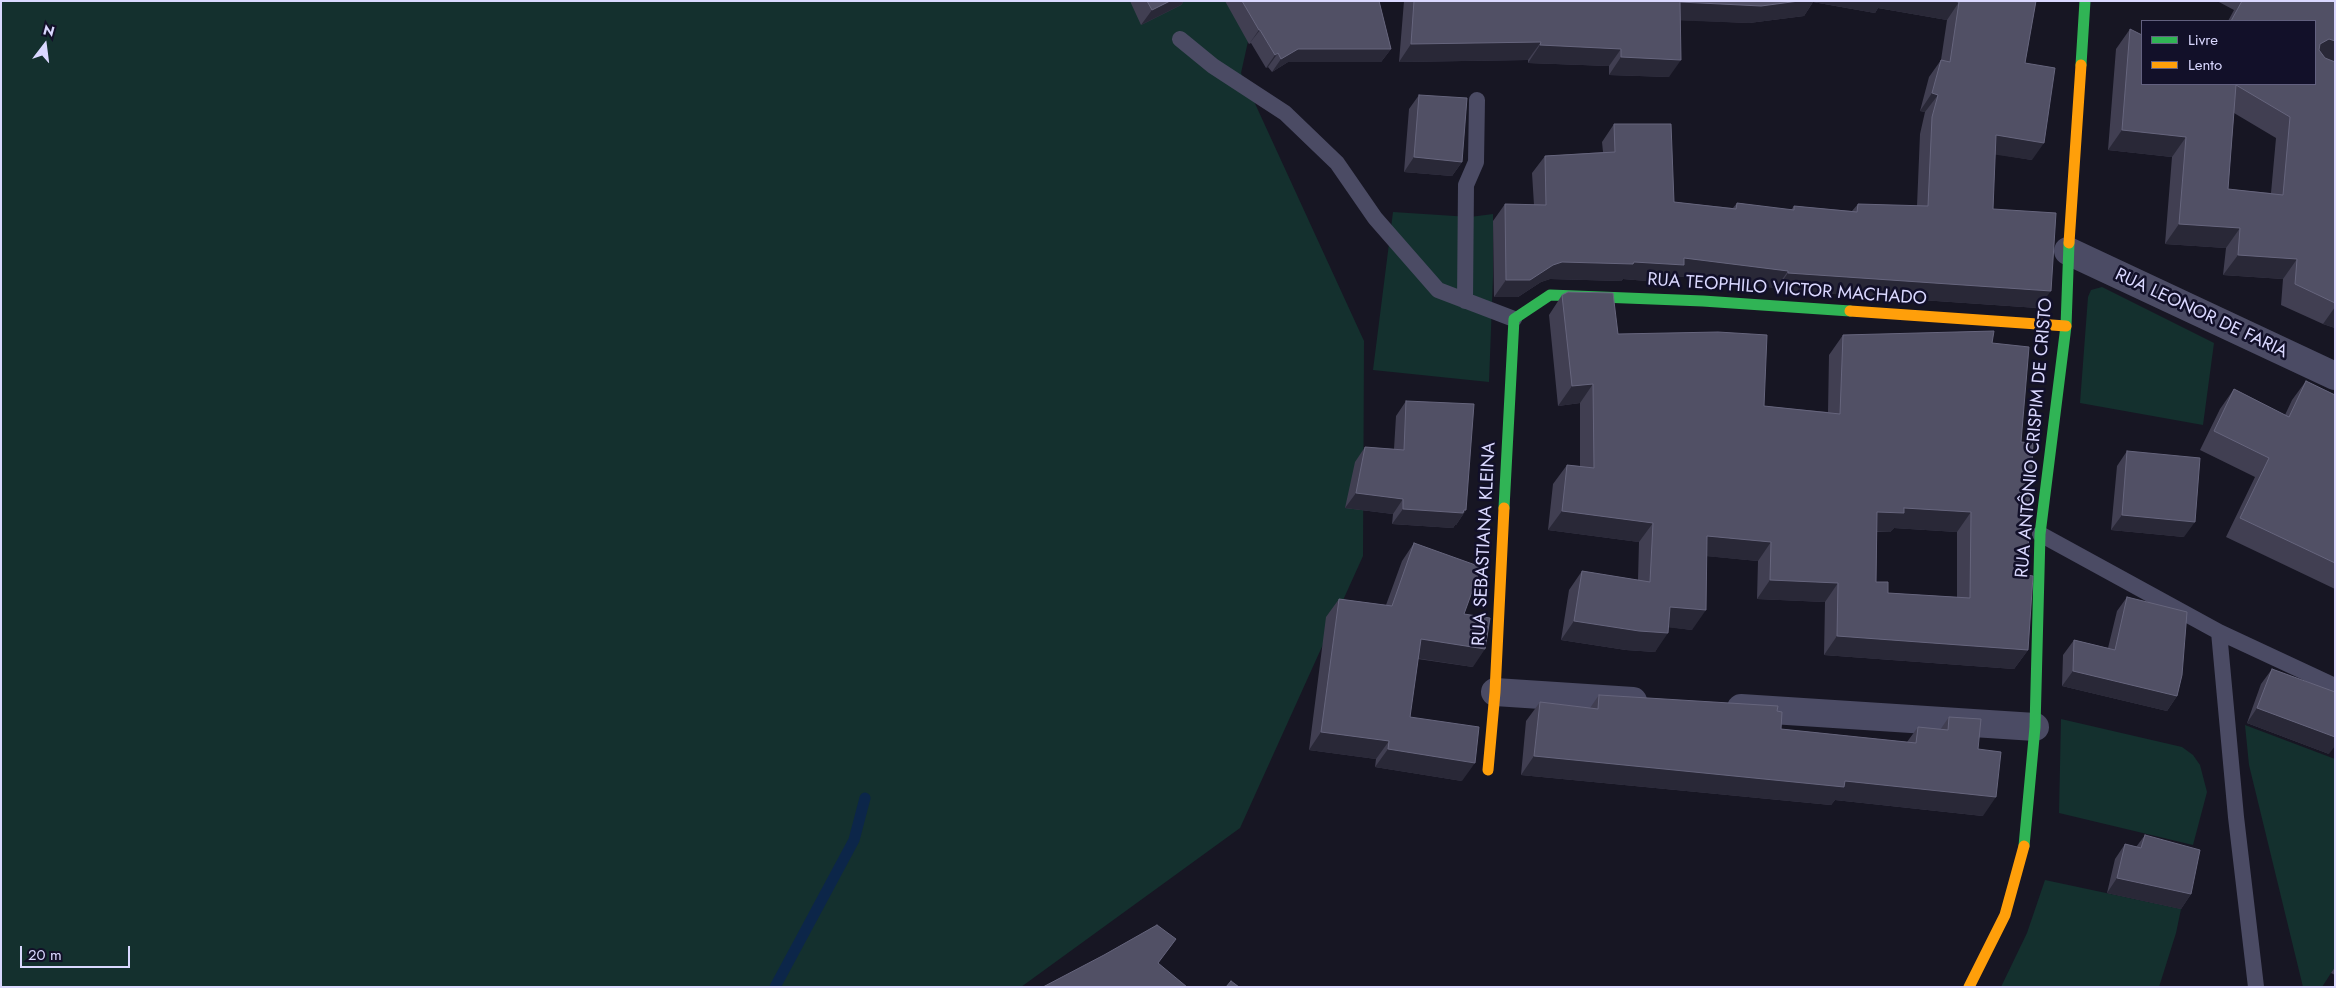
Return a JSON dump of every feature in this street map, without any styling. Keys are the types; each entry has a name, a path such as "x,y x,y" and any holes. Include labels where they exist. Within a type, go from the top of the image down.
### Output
{"street":[{"name":"RUA ANTÔNIO CRISPIM DE CRISTO","path":"1970,987 2005,915 2026,840 2035,727 2040,534 2066,326 2068,251 2085,1"},
{"name":"RUA LEONOR DE FARIA","path":"2068,251 2335,376"},
{"name":"RUA TEOPHILO VICTOR MACHADO","path":"1514,319 1550,295 1703,301 2066,326"},
{"name":"RUA SEBASTIANA KLEINA","path":"1488,770 1495,692 1514,319"},
{"path":"1495,692 1662,702"},
{"path":"1721,706 2035,727"}],"lane":[{"path":"1180,39 1213,66 1285,113 1337,163 1375,218 1438,290 1514,319"},
{"path":"1465,300 1466,185 1476,162 1477,100"},
{"path":"2040,534 2219,632 2335,686"},
{"path":"2219,632 2236,817 2256,987"}],"green space":[{"path":"1,1 1257,1 1241,73 1364,341 1363,556 1240,828 1021,987 1,987"},
{"path":"1393,212 1470,217 1493,214 1489,382 1373,370"},
{"path":"2102,287 2214,343 2203,425 2080,403 2088,297 2091,290"},
{"path":"2061,719 2182,747 2193,755 2200,765 2207,792 2193,845 2059,813"},
{"path":"2245,725 2335,759 2335,967 2322,987 2303,987 2249,765"},
{"path":"2045,880 2181,909 2176,933 2159,987 2001,987 2027,933"}],"building":[{"path":"1147,1 1170,1 1152,10"},
{"path":"1242,1 1379,1 1391,49 1298,49 1281,59 1278,53 1275,55"},
{"path":"1414,1 1799,1 1761,6 1680,2 1681,60 1621,57 1621,49 1540,45 1541,42 1411,44"},
{"path":"1953,1 2036,1 2025,63 2055,68 2044,143 1996,135 1993,209 2056,213 2051,291 1788,273 1788,271 1684,258 1684,265 1634,262 1633,264 1562,262 1553,265 1530,280 1506,280 1505,204 1546,205 1545,156 1615,152 1614,124 1671,124 1674,202 1736,209 1737,203 1794,210 1794,206 1857,212 1858,204 1928,206 1932,117 1938,95 1932,93 1941,60 1950,62 1959,2"},
{"path":"2242,1 2335,1 2335,41 2329,39 2320,44 2319,50 2325,58 2335,62 2335,303 2295,284 2297,259 2238,255 2240,228 2179,224 2186,137 2122,130 2130,29 2141,34 2141,85 2236,85 2316,85 2316,20 2232,20","holes":["2236,85 2290,117 2283,195 2228,189"]},
{"path":"1419,95 1467,98 1462,162 1414,157"},
{"path":"1568,292 1613,293 1618,334 1718,332 1767,335 1764,406 1840,414 1843,335 1994,331 1992,343 2029,347 2021,442 2033,443 2027,575 2033,576 2028,650 1837,636 1838,583 1770,580 1771,542 1707,536 1706,610 1670,607 1668,633 1639,631 1574,621 1582,571 1650,582 1653,523 1562,511 1567,465 1594,468 1593,384 1572,386 1562,295","holes":["1904,508 1971,512 1970,598 1888,593 1888,582 1876,582 1877,512 1904,513"]},
{"path":"2306,381 2335,395 2335,563 2240,518 2269,458 2214,431 2234,389 2289,417"},
{"path":"1406,401 1474,404 1466,510 1463,513 1403,509 1403,499 1356,493 1365,447 1404,450"},
{"path":"2127,451 2200,458 2195,522 2122,515"},
{"path":"1414,543 1481,567 1464,614 1490,618 1485,649 1421,639 1410,717 1479,727 1475,763 1388,749 1389,741 1321,732 1339,599 1392,606"},
{"path":"2127,597 2187,612 2182,675 2177,696 2073,671 2074,640 2115,650"},
{"path":"2272,669 2335,692 2335,737 2257,708"},
{"path":"1599,695 1778,706 1777,711 1782,712 1781,729 1916,743 1918,727 1948,730 1949,717 1981,719 1978,749 2001,752 1996,797 1845,781 1844,787 1534,756 1540,702 1598,709"},
{"path":"2145,835 2200,850 2191,894 2117,878 2125,844 2141,848"},
{"path":"1157,925 1176,939 1158,963 1187,987 1043,987 1104,955"},
{"path":"1231,981 1239,987 1226,987"}],"waterway":[{"path":"775,987 854,840 865,798"}],"traffic: fast":[{"path":"2081,65 2085,1"},
{"path":"2024,846 2035,727 2040,534 2066,326 2069,243"},
{"path":"1504,508 1514,319 1550,295 1703,301 1850,311"}],"traffic: slow":[{"path":"2069,243 2081,65"},
{"path":"1850,311 2066,326"},
{"path":"1488,770 1495,692 1504,508"},
{"path":"1969,987 2005,915 2024,846"}]}
